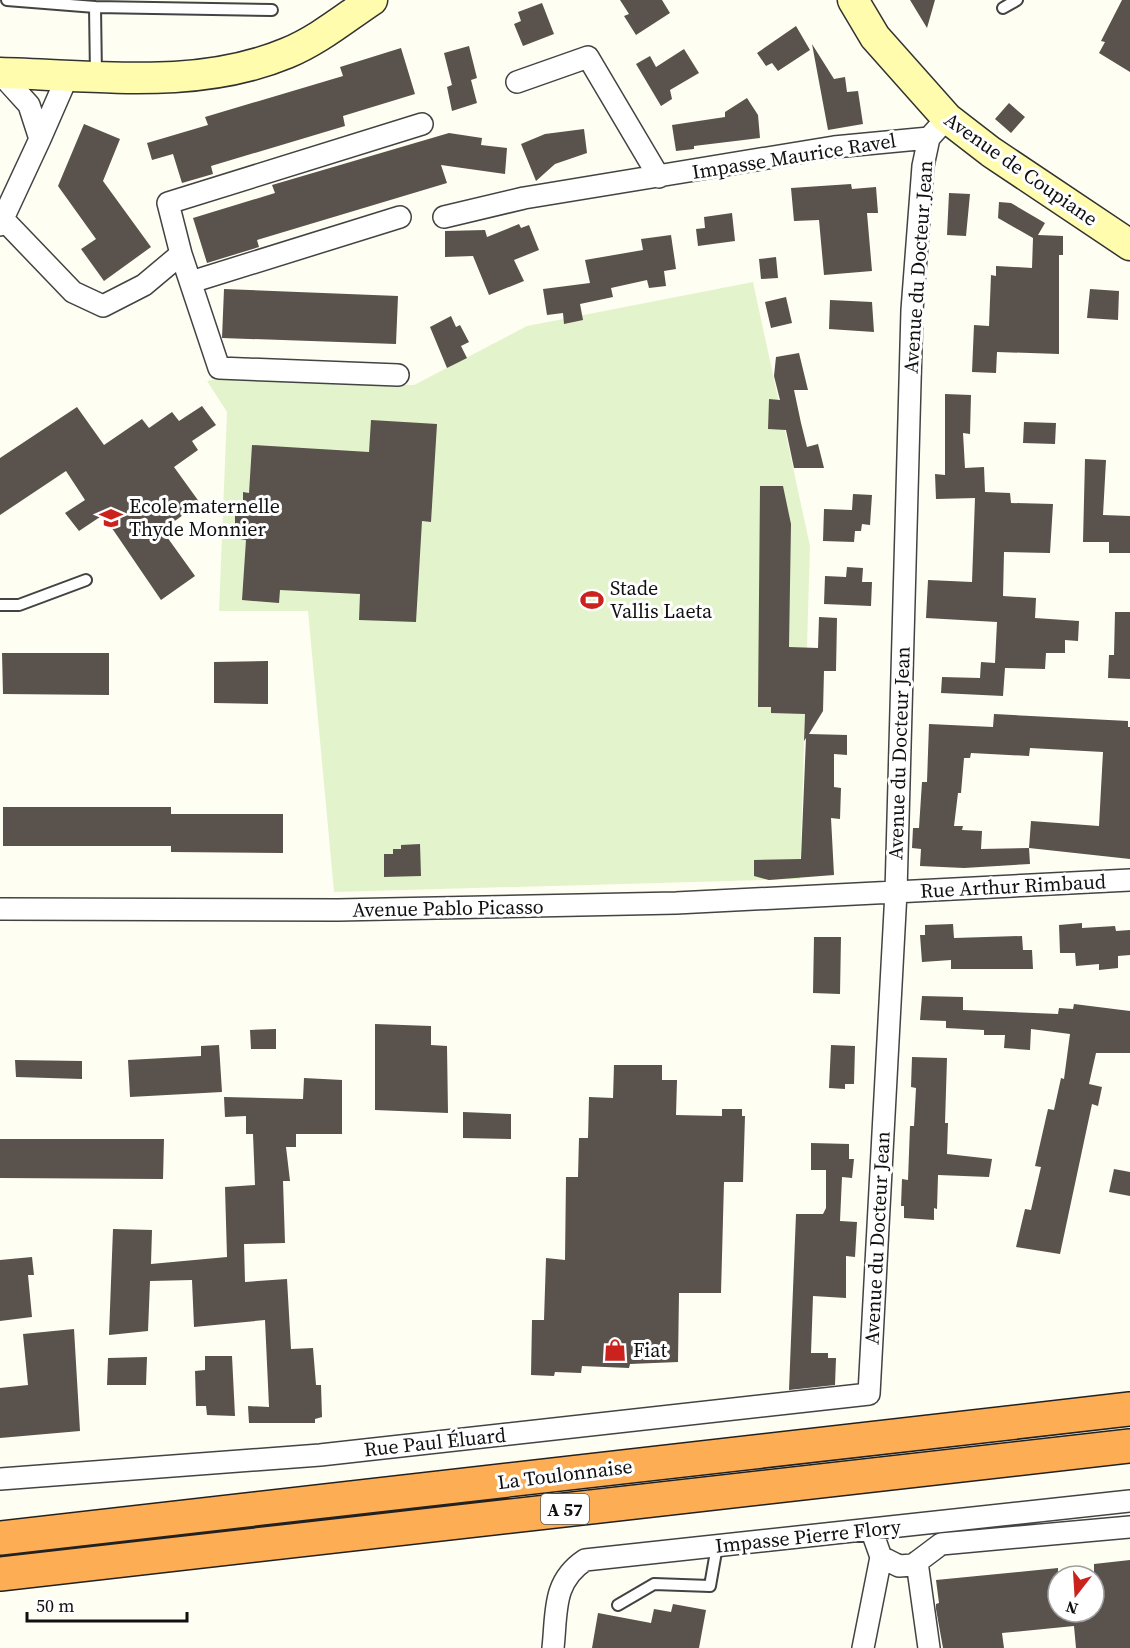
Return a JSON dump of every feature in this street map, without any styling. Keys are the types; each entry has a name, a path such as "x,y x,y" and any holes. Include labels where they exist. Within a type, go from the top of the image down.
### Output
{"highway":[{"name":"La Toulonnaise","path":"0,1539 1130,1409"},
{"name":"La Toulonnaise","path":"0,1574 1130,1446"},
{"path":"0,1520 135,1507 404,1492"}],"main road":[{"path":"0,73 190,77 226,72 260,64 299,47 372,0"},
{"name":"Avenue de Coupiane","path":"854,0 875,37 938,128 991,152 1130,245"}],"street":[{"path":"517,82 588,57 659,177"},
{"path":"0,73 29,105 40,139"},
{"path":"82,75 40,139 1,222 73,292 103,306 144,285 181,254"},
{"path":"398,375 219,368 181,254 168,203 422,124"},
{"name":"Impasse Maurice Ravel","path":"444,217 524,198 659,177 938,128"},
{"name":"Avenue du Docteur Jean","path":"869,1394 896,892 912,310 923,166 938,128"},
{"path":"190,282 400,217"},
{"name":"Rue Arthur Rimbaud","path":"896,892 1130,880"},
{"name":"Avenue Pablo Picasso","path":"0,909 338,910 676,903 896,892"},
{"name":"Rue Paul Éluard","path":"0,1479 280,1459 869,1394"},
{"name":"Impasse Pierre Flory","path":"553,1648 561,1582 573,1568 585,1560 1130,1500"},
{"path":"880,1557 899,1566 917,1562 941,1544 1130,1527"},
{"path":"863,1648 880,1557 871,1529"},
{"path":"917,1562 929,1648"}],"lane":[{"path":"7,0 95,7 272,10"},
{"path":"1003,8 1017,0"},
{"path":"82,75 95,7"},
{"path":"0,604 19,605 86,580"},
{"path":"618,1605 654,1584 710,1586 717,1546"}],"green space":[{"path":"753,282 810,546 800,879 334,892 308,611 219,611 227,412 207,381 223,378 414,385 527,326"}],"building":[{"path":"620,0 662,0 670,13 636,35 624,16 629,14"},
{"path":"910,0 935,0 927,28"},
{"path":"1122,0 1130,0 1130,72 1099,53 1105,42 1101,41"},
{"path":"542,3 554,34 523,46 514,24 521,21 518,12"},
{"path":"796,26 810,50 778,71 772,63 766,66 757,53"},
{"path":"812,44 834,79 845,77 847,92 858,91 863,124 828,130"},
{"path":"469,46 477,78 471,80 477,103 452,111 447,87 452,85 444,53"},
{"path":"401,48 415,94 343,116 345,126 211,166 213,174 182,183 173,154 152,160 147,143 208,125 205,117 343,76 340,67"},
{"path":"684,49 699,73 670,90 672,99 661,106 636,64 650,56 656,67"},
{"path":"747,98 758,115 760,138 694,146 694,149 676,151 672,125 725,117 725,112"},
{"path":"1009,103 1025,117 1011,133 995,119"},
{"path":"84,124 120,139 103,181 151,247 104,281 81,249 96,239 58,186"},
{"path":"584,129 587,153 555,164 536,181 521,144 545,134"},
{"path":"449,133 482,138 481,145 507,148 505,174 441,165 447,183 257,240 259,247 207,263 193,218 275,193 272,185"},
{"path":"851,184 852,189 876,187 878,213 867,213 872,271 824,275 819,220 794,221 791,188"},
{"path":"949,193 970,194 966,236 947,235"},
{"path":"999,202 1011,203 1045,223 1038,235 1063,236 1063,255 1059,255 1059,354 997,352 996,373 972,372 974,325 989,326 991,275 996,276 996,266 1032,268 1033,238 998,218"},
{"path":"732,213 735,241 698,246 696,229 705,228 704,217"},
{"path":"519,224 521,228 529,225 539,250 514,260 524,281 489,295 473,256 445,257 445,231 485,230 487,237"},
{"path":"671,235 676,269 664,271 666,286 649,288 647,280 611,288 613,297 580,304 583,320 564,324 563,313 547,315 543,289 590,283 585,260 643,250 641,239"},
{"path":"776,257 778,278 761,279 759,259"},
{"path":"224,289 398,296 396,344 222,338"},
{"path":"1090,289 1119,291 1118,320 1087,318"},
{"path":"786,297 792,323 771,328 765,302"},
{"path":"830,300 872,302 874,332 829,329"},
{"path":"451,316 456,327 460,325 469,342 461,346 467,358 447,368 430,327"},
{"path":"799,353 808,390 794,390 801,423 807,447 818,444 824,468 794,468 786,430 768,429 769,399 780,400 774,376 776,357"},
{"path":"945,394 971,395 970,434 963,433 965,468 984,467 985,492 1010,493 1011,503 1053,504 1050,553 1004,552 1003,596 1036,598 1035,618 1079,621 1078,641 1065,640 1065,653 1046,653 1045,669 1005,668 1003,696 941,693 942,677 980,678 981,662 995,663 997,622 926,618 928,580 972,582 975,498 936,499 935,474 945,475"},
{"path":"202,406 216,425 192,441 198,450 174,467 200,503 162,530 195,576 161,600 103,515 79,531 65,513 85,500 66,471 0,515 0,458 77,407 104,445 142,419 149,428 172,412 179,421"},
{"path":"371,420 437,424 431,522 422,521 416,622 359,620 360,594 280,590 279,603 242,600 246,540 240,539 241,530 235,529 235,508 237,501 243,502 243,492 249,493 252,445 369,452"},
{"path":"1024,422 1056,423 1055,444 1023,443"},
{"path":"1085,459 1106,460 1103,515 1130,516 1130,553 1109,553 1109,542 1083,542"},
{"path":"760,486 783,486 791,524 789,647 818,648 819,617 837,618 836,671 824,671 823,711 809,734 847,735 847,755 834,754 834,787 841,788 840,819 831,818 834,875 769,880 754,876 754,860 801,859 806,738 804,741 805,714 771,713 771,707 758,707"},
{"path":"853,494 872,495 870,525 862,524 861,531 855,531 854,542 823,541 824,509 852,510"},
{"path":"847,567 863,568 862,582 872,582 871,606 824,604 825,576 846,577"},
{"path":"1115,612 1130,612 1130,679 1108,678 1109,655 1114,655"},
{"path":"2,653 109,653 109,695 3,694"},
{"path":"268,661 268,704 214,703 214,662"},
{"path":"994,714 1128,721 1128,727 1130,727 1130,859 1029,848 1030,864 964,868 920,866 921,849 912,848 913,828 919,828 922,782 927,782 929,724 993,727","holes":["1030,748 1103,752 1099,826 1031,821 1029,848 981,849 982,831 962,830 963,826 954,826 958,793 961,793 964,758 970,758 971,753 1029,756"]},
{"path":"3,807 171,807 171,814 283,814 283,853 171,852 171,846 3,846"},
{"path":"420,844 421,876 384,877 384,854 393,854 393,849 401,849 401,845"},
{"path":"1082,923 1082,928 1115,926 1116,931 1130,930 1130,955 1118,956 1118,968 1099,970 1099,964 1076,966 1075,953 1060,953 1059,925"},
{"path":"953,924 954,938 1022,936 1023,950 1032,950 1033,969 951,969 951,960 922,962 920,935 925,935 925,925"},
{"path":"814,937 841,937 840,994 813,993"},
{"path":"922,996 963,997 963,1010 1058,1014 1059,1008 1073,1009 1074,1004 1130,1011 1130,1053 1096,1053 1089,1084 1102,1087 1098,1106 1092,1104 1060,1254 1016,1247 1025,1209 1031,1210 1041,1167 1035,1166 1048,1109 1054,1110 1061,1078 1064,1079 1070,1034 1031,1029 1030,1050 1004,1048 1005,1035 984,1035 984,1030 946,1028 946,1021 920,1020"},
{"path":"375,1024 431,1026 431,1045 447,1046 448,1113 375,1110"},
{"path":"276,1029 276,1049 251,1049 250,1030"},
{"path":"219,1045 222,1092 130,1097 128,1060 201,1056 201,1046"},
{"path":"831,1045 855,1046 854,1084 845,1084 845,1089 829,1088"},
{"path":"912,1057 947,1058 945,1123 948,1123 947,1154 992,1159 989,1177 938,1175 937,1209 934,1208 934,1220 904,1218 904,1206 901,1206 902,1179 908,1180 910,1126 914,1126 916,1088 911,1087"},
{"path":"15,1060 82,1061 82,1079 16,1077"},
{"path":"614,1065 662,1065 662,1080 677,1080 676,1115 722,1116 722,1109 742,1109 742,1116 745,1116 743,1182 724,1182 721,1293 679,1293 678,1362 630,1364 629,1368 582,1366 581,1373 555,1372 554,1376 531,1375 532,1320 544,1320 546,1258 565,1260 566,1177 578,1177 579,1138 588,1138 589,1097 613,1098"},
{"path":"304,1078 342,1080 342,1134 296,1134 296,1147 286,1147 290,1181 283,1181 285,1243 244,1244 245,1282 287,1279 291,1349 313,1348 316,1385 321,1385 322,1417 315,1419 315,1423 249,1423 248,1406 269,1407 265,1320 194,1327 192,1280 150,1281 148,1331 109,1335 113,1229 152,1230 151,1264 227,1257 225,1187 255,1185 253,1134 246,1134 246,1116 225,1117 224,1097 303,1099"},
{"path":"463,1112 511,1114 511,1139 463,1138"},
{"path":"0,1139 164,1139 163,1179 0,1178"},
{"path":"811,1143 849,1144 849,1159 854,1159 852,1178 842,1177 840,1221 857,1222 855,1257 846,1256 846,1298 813,1296 811,1353 828,1353 828,1358 836,1358 835,1385 789,1390 796,1214 823,1214 826,1208 826,1170 811,1170"},
{"path":"1114,1169 1130,1172 1130,1196 1109,1192"},
{"path":"32,1257 34,1275 28,1275 32,1317 0,1321 0,1260"},
{"path":"74,1329 80,1431 0,1438 0,1388 28,1385 23,1334"},
{"path":"205,1356 232,1356 235,1416 207,1415 206,1406 196,1406 195,1371 205,1370"},
{"path":"147,1357 146,1385 107,1385 108,1358"},
{"path":"1130,1560 1130,1648 1076,1648 1074,1626 1002,1633 1004,1648 943,1648 936,1609 936,1604 939,1603 936,1580 1046,1569 1046,1624 1106,1624 1106,1564 1094,1564"},
{"path":"673,1604 706,1610 699,1648 592,1648 598,1613 651,1623 654,1609 671,1612"}],"place":[{"name":"Ecole maternelle Thyde Monnier","path":"111,518"},
{"name":"Stade Vallis Laeta","path":"592,600"},
{"name":"Fiat","path":"615,1350"}]}
